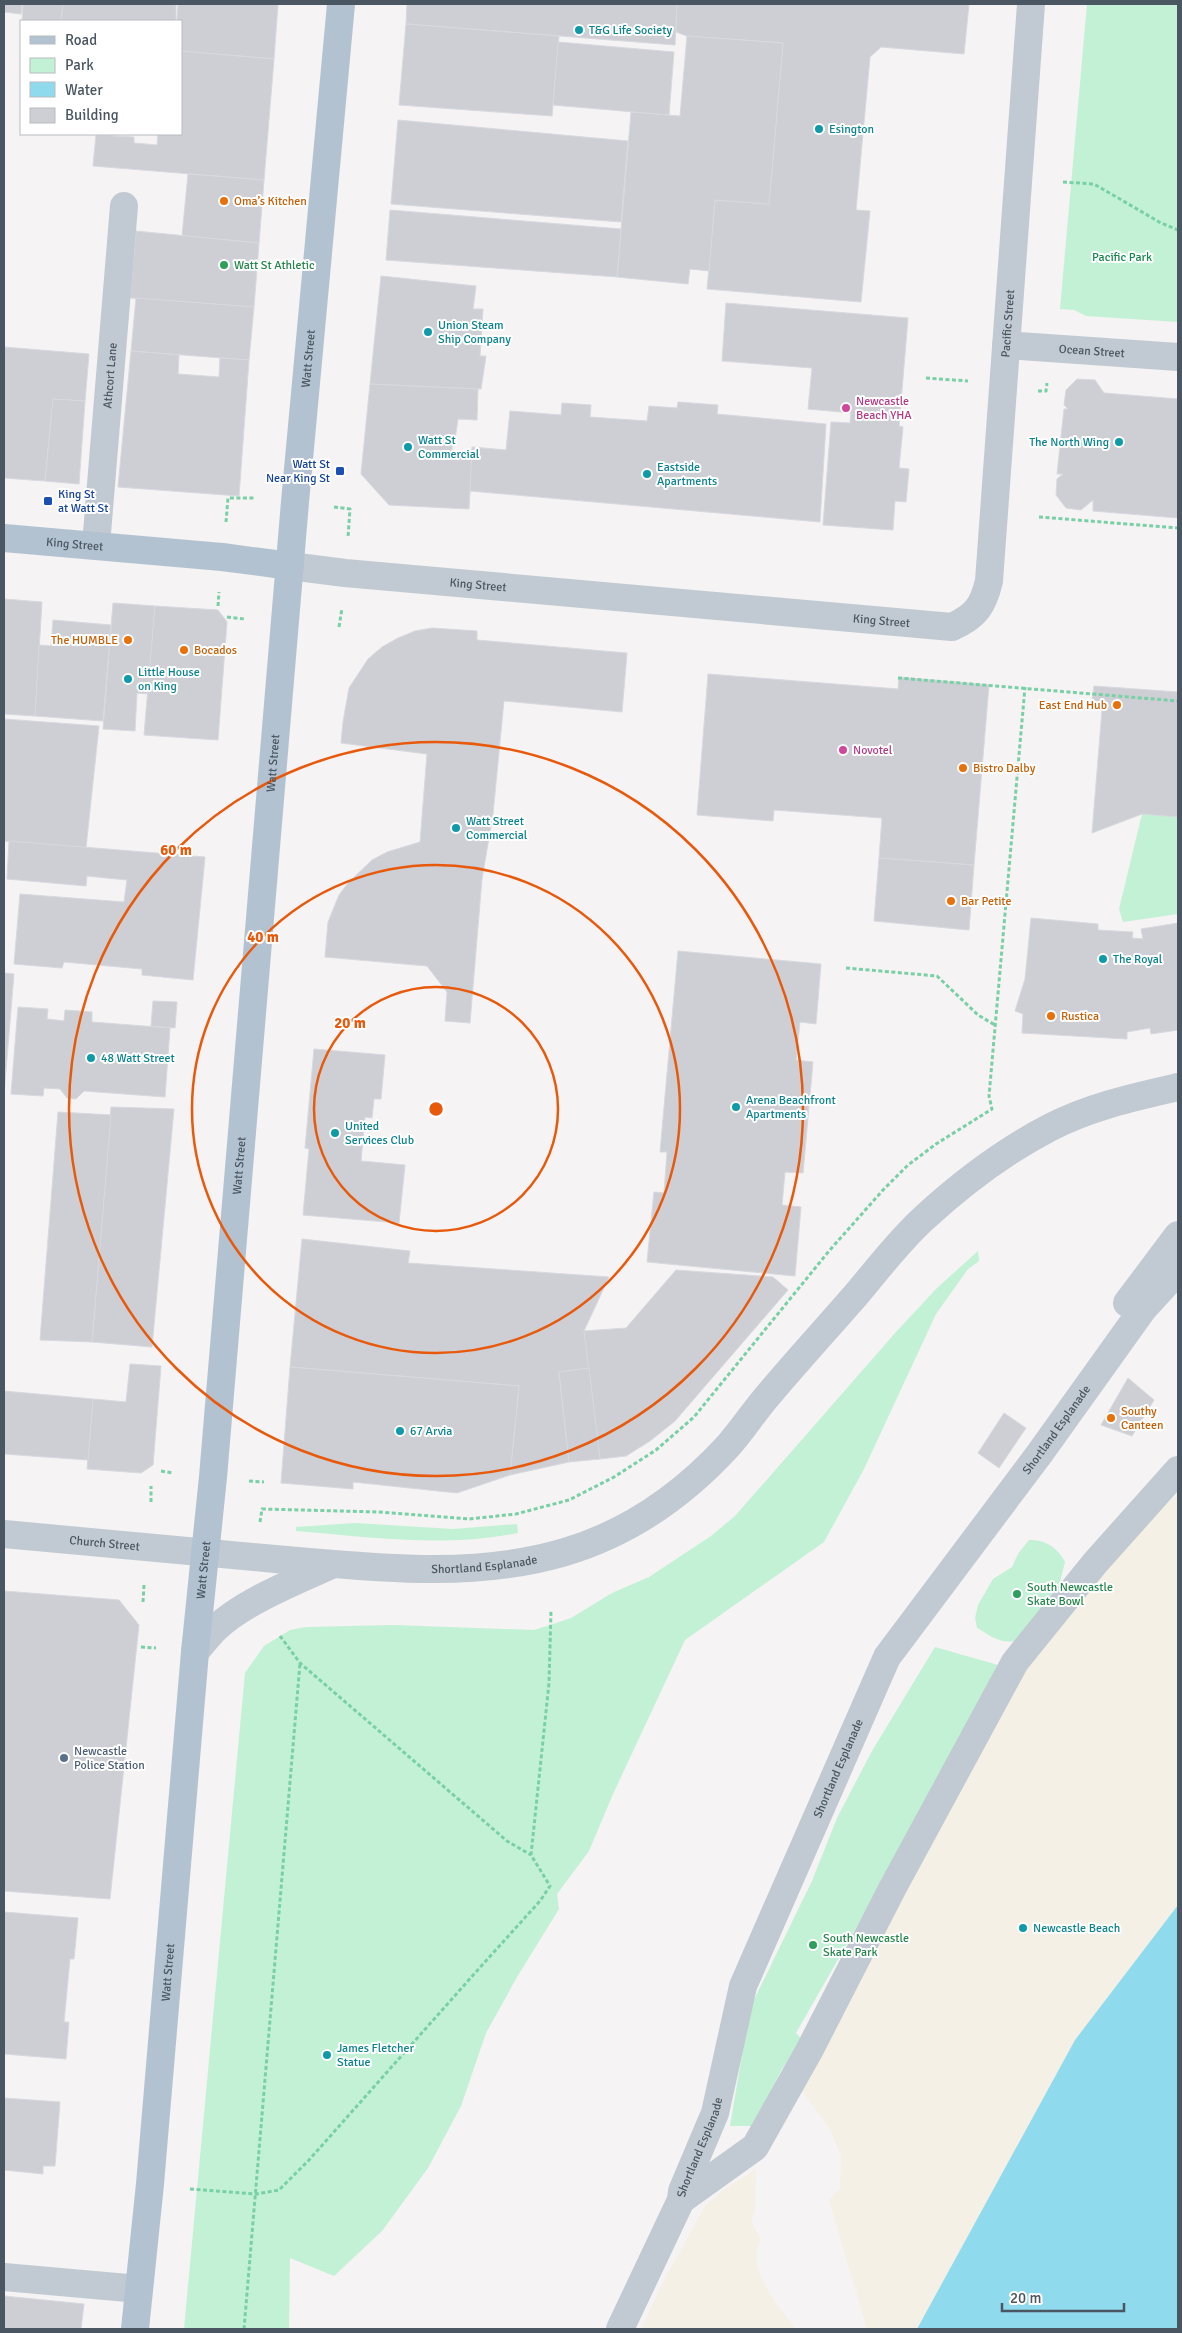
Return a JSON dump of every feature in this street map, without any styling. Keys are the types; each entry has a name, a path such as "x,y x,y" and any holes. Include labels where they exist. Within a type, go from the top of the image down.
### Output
{"main road":[{"name":"Watt Street","path":"135,2329 152,2165 195,1652 206,1552 290,566 341,4"},
{"name":"King Street","path":"4,538 222,557 290,566"}],"street":[{"name":"Pacific Street","path":"952,627 968,620 978,609 986,596 989,582 1031,4"},
{"name":"Athcort Lane","path":"96,545 124,206"},
{"name":"Ocean Street","path":"1006,345 1178,358"},
{"name":"King Street","path":"290,566 345,573 952,627"},
{"name":"Shortland Esplanade","path":"206,1552 335,1564 482,1569 526,1563 563,1553 606,1537 643,1518 701,1474 730,1444 768,1395 920,1221 980,1170 1050,1127 1130,1098 1178,1087"},
{"path":"1083,1362 1178,1236"},
{"name":"Shortland Esplanade","path":"620,2329 681,2200 682,2191 715,2113 743,1986 887,1657 1034,1461 1144,1309 1178,1271"},
{"path":"681,2200 756,2147 809,2051 892,1889 1015,1662 1095,1563 1178,1470"},
{"name":"Church Street","path":"4,1534 206,1552"},
{"name":"Shortland Esplanade","path":"195,1652 216,1628 236,1613 279,1590 335,1564"},
{"path":"4,2277 139,2289"}],"path":[{"path":"1063,182 1094,184 1161,223 1178,230"},
{"path":"926,378 975,382"},
{"path":"226,526 228,498 254,498"},
{"path":"334,506 350,509 348,542"},
{"path":"1039,517 1178,528"},
{"path":"218,606 219,592"},
{"path":"340,627 342,605"},
{"path":"227,617 245,619"},
{"path":"898,678 1178,700"},
{"path":"260,1524 262,1509 378,1512 469,1519 516,1514 569,1500 614,1477 656,1450 694,1418 829,1251 908,1165 936,1144 992,1109 990,1096 1025,687"},
{"path":"846,968 936,976 978,1015 996,1025"},
{"path":"161,1471 173,1473"},
{"path":"249,1481 264,1482"},
{"path":"151,1486 151,1502"},
{"path":"143,1602 144,1585"},
{"path":"531,1855 549,1683 551,1611"},
{"path":"190,2189 256,2194 279,2190 309,2160 540,1901 550,1886 531,1855 508,1841 300,1663 280,1636"},
{"path":"141,1647 156,1648"},
{"path":"244,2329 300,1663"}],"green space":[{"name":"Pacific Park","path":"1087,4 1178,4 1178,322 1086,316 1074,310 1060,309"},
{"path":"1142,814 1178,817 1178,914 1123,922 1119,909"},
{"path":"978,1251 979,1261 968,1269 936,1314 864,1469 824,1542 685,1640 613,1794 589,1851 557,1894 559,1909 517,1977 486,2033 461,2106 428,2168 382,2231 334,2276 290,2258 289,2329 184,2329 245,1673 264,1646 290,1630 306,1627 394,1625 534,1630 571,1618 612,1593 649,1577 711,1536 735,1516 896,1332 937,1288"},
{"path":"355,1523 453,1529 517,1524 518,1533 462,1540 435,1541 296,1531 296,1527"},
{"name":"South Newcastle Skate Bowl","path":"1029,1540 1040,1541 1050,1545 1062,1557 1065,1562 1060,1582 1019,1640 1002,1641 977,1628 975,1618 978,1605 993,1579 1012,1567 1018,1554"},
{"name":"South Newcastle Skate Park","path":"935,1647 1005,1667 796,2033 802,2039 781,2071 753,2126 730,2126 750,2008 812,1881 837,1818 872,1751"}],"sand":[{"name":"Newcastle Beach","path":"1178,1495 1178,1905 1075,2040 917,2329 867,2329 829,2200 840,2189 841,2156 831,2131 801,2089 970,1761 1037,1653 1148,1517"},
{"path":"756,2169 755,2211 751,2222 761,2239 756,2251 759,2273 770,2294 796,2329 641,2329 664,2280 705,2206 726,2188"}],"water":[{"path":"1178,1905 1178,2329 917,2329 1075,2040"}],"building":[{"path":"4,4 22,4 21,14 4,12"},
{"path":"23,4 63,4 61,20 22,20"},
{"path":"63,4 176,4 176,20 61,20"},
{"path":"178,4 278,4 274,59 182,51 182,20 177,20"},
{"name":"T&G Life Society","path":"407,4 677,4 675,45 406,24"},
{"name":"Esington","path":"677,4 969,4 964,54 881,47 870,57 856,210 870,211 861,302 707,289 715,200 769,204 783,43 687,36 676,32"},
{"path":"406,24 559,36 552,116 399,105"},
{"path":"687,36 783,43 769,204 715,200 709,271 690,269 688,284 617,277 631,112 680,116"},
{"path":"558,42 674,52 669,115 553,105"},
{"path":"182,51 274,59 264,180 93,166 96,135 134,137 134,143 157,145 158,135 182,135"},
{"path":"398,120 628,141 621,222 391,204"},
{"path":"188,174 264,180 259,243 182,236"},
{"path":"390,210 621,229 617,277 386,260"},
{"path":"136,231 259,243 254,307 130,298"},
{"name":"Union Steam Ship Company","path":"381,276 476,286 473,309 483,309 480,356 486,356 481,389 370,384"},
{"path":"136,298 254,307 249,360 131,351"},
{"name":"Newcastle Beach YHA","path":"726,303 908,318 899,426 903,427 899,468 909,469 906,502 895,501 893,530 823,525 831,422 850,423 851,413 808,409 812,368 722,361"},
{"path":"4,347 89,354 85,401 53,399 45,481 4,478"},
{"path":"131,351 179,355 178,374 219,377 220,358 249,360 239,496 118,487"},
{"name":"The North Wing","path":"1077,379 1095,380 1104,393 1178,399 1178,518 1093,511 1093,500 1081,510 1066,508 1056,495 1057,479 1063,474 1057,474 1064,409 1068,409 1064,405 1066,390"},
{"name":"Watt St Commercial","path":"370,384 478,389 477,420 458,419 455,440 452,440 452,454 472,456 469,509 389,505 361,474"},
{"path":"53,399 85,401 79,484 45,481"},
{"name":"Eastside Apartments","path":"678,402 718,405 717,414 826,424 820,522 470,491 472,447 506,450 510,411 561,415 562,403 591,405 590,417 647,421 649,406 677,408"},
{"path":"4,599 42,602 35,716 4,714"},
{"name":"Little House on King","path":"113,603 155,606 148,694 137,693 135,731 103,729"},
{"path":"155,606 218,610 227,622 218,740 144,735"},
{"path":"53,620 111,625 103,721 35,716 39,645 51,646"},
{"name":"Watt Street Commercial","path":"432,628 477,631 477,640 627,653 622,712 504,701 493,814 482,879 470,1023 445,1021 447,992 427,966 325,957 328,922 339,895 348,883 372,860 387,852 420,842 427,754 341,743 349,688 368,659 382,647 415,631"},
{"name":"Novotel","path":"708,674 898,689 899,677 989,685 974,865 879,858 882,818 774,810 773,821 697,815"},
{"path":"1094,686 1178,692 1178,817 1142,814 1092,833 1102,710 1091,709"},
{"path":"4,719 99,726 86,848 4,841"},
{"path":"9,841 205,857 193,980 142,975 142,969 64,962 62,968 14,964 20,894 124,902 127,880 87,876 86,886 7,879"},
{"path":"879,858 974,865 969,930 874,921"},
{"name":"The Royal","path":"1031,918 1098,924 1098,930 1133,932 1132,938 1143,939 1141,929 1178,923 1178,1030 1151,1034 1150,1028 1127,1032 1127,1039 1022,1033 1023,1014 1015,1011 1025,979"},
{"name":"Arena Beachfront Apartments","path":"678,951 821,964 816,1024 800,1022 796,1060 813,1062 803,1173 785,1172 782,1205 801,1207 795,1276 647,1262 654,1192 664,1193 667,1152 660,1152"},
{"path":"4,973 14,974 4,1094"},
{"path":"153,1001 177,1002 175,1028 151,1026"},
{"name":"48 Watt Street","path":"18,1007 48,1009 47,1019 64,1021 65,1010 92,1012 92,1022 170,1028 165,1097 84,1091 76,1099 67,1098 60,1089 44,1088 43,1096 11,1094"},
{"name":"United Services Club","path":"314,1049 385,1055 381,1099 374,1099 372,1118 365,1117 361,1161 405,1165 399,1223 303,1215 309,1149 305,1148"},
{"path":"111,1107 174,1109 152,1347 92,1342"},
{"path":"58,1112 111,1115 92,1342 40,1340"},
{"path":"302,1239 410,1251 408,1263 609,1277 584,1331 589,1368 559,1372 569,1462 510,1475 519,1386 290,1367"},
{"path":"676,1270 773,1277 788,1290 675,1421 650,1441 626,1456 600,1459 584,1331 626,1328"},
{"path":"130,1364 161,1366 153,1465 141,1473 87,1469 93,1399 126,1402"},
{"name":"67 Arvia","path":"290,1367 519,1386 510,1475 457,1493 353,1482 353,1489 281,1483"},
{"path":"589,1368 600,1459 569,1462 559,1372"},
{"path":"1128,1378 1154,1400 1132,1436 1101,1425"},
{"path":"4,1391 93,1399 88,1460 4,1454"},
{"path":"1004,1413 1026,1428 999,1468 978,1453"},
{"name":"Newcastle Police Station","path":"4,1591 119,1600 139,1625 110,1899 4,1891"},
{"path":"4,1912 78,1918 74,1959 70,1959 64,2022 69,2022 66,2059 4,2054"},
{"path":"4,2098 60,2102 55,2166 43,2166 43,2174 4,2170"},
{"path":"4,2296 84,2304 81,2329 4,2329"}],"place":[{"name":"T&G Life Society","path":"579,30"},
{"name":"Esington","path":"819,129"},
{"name":"Oma’s Kitchen","path":"224,201"},
{"name":"Watt St Athletic","path":"224,265"},
{"name":"Union Steam Ship Company","path":"428,332"},
{"name":"Newcastle Beach YHA","path":"846,408"},
{"name":"The North Wing","path":"1119,442"},
{"name":"Watt St Commercial","path":"408,447"},
{"name":"Watt St Near King St","path":"340,471"},
{"name":"Eastside Apartments","path":"647,474"},
{"name":"King St at Watt St","path":"48,501"},
{"name":"The HUMBLE","path":"128,640"},
{"name":"Bocados","path":"184,650"},
{"name":"Little House on King","path":"128,679"},
{"name":"East End Hub","path":"1117,705"},
{"name":"Novotel","path":"843,750"},
{"name":"Bistro Dalby","path":"963,768"},
{"name":"Watt Street Commercial","path":"456,828"},
{"name":"Bar Petite","path":"951,901"},
{"name":"The Royal","path":"1103,959"},
{"name":"Rustica","path":"1051,1016"},
{"name":"48 Watt Street","path":"91,1058"},
{"name":"Arena Beachfront Apartments","path":"736,1107"},
{"name":"United Services Club","path":"335,1133"},
{"name":"Southy Canteen","path":"1111,1418"},
{"name":"67 Arvia","path":"400,1431"},
{"name":"South Newcastle Skate Bowl","path":"1017,1594"},
{"name":"Newcastle Police Station","path":"64,1758"},
{"name":"Newcastle Beach","path":"1023,1928"},
{"name":"South Newcastle Skate Park","path":"813,1945"},
{"name":"James Fletcher Statue","path":"327,2055"}]}
